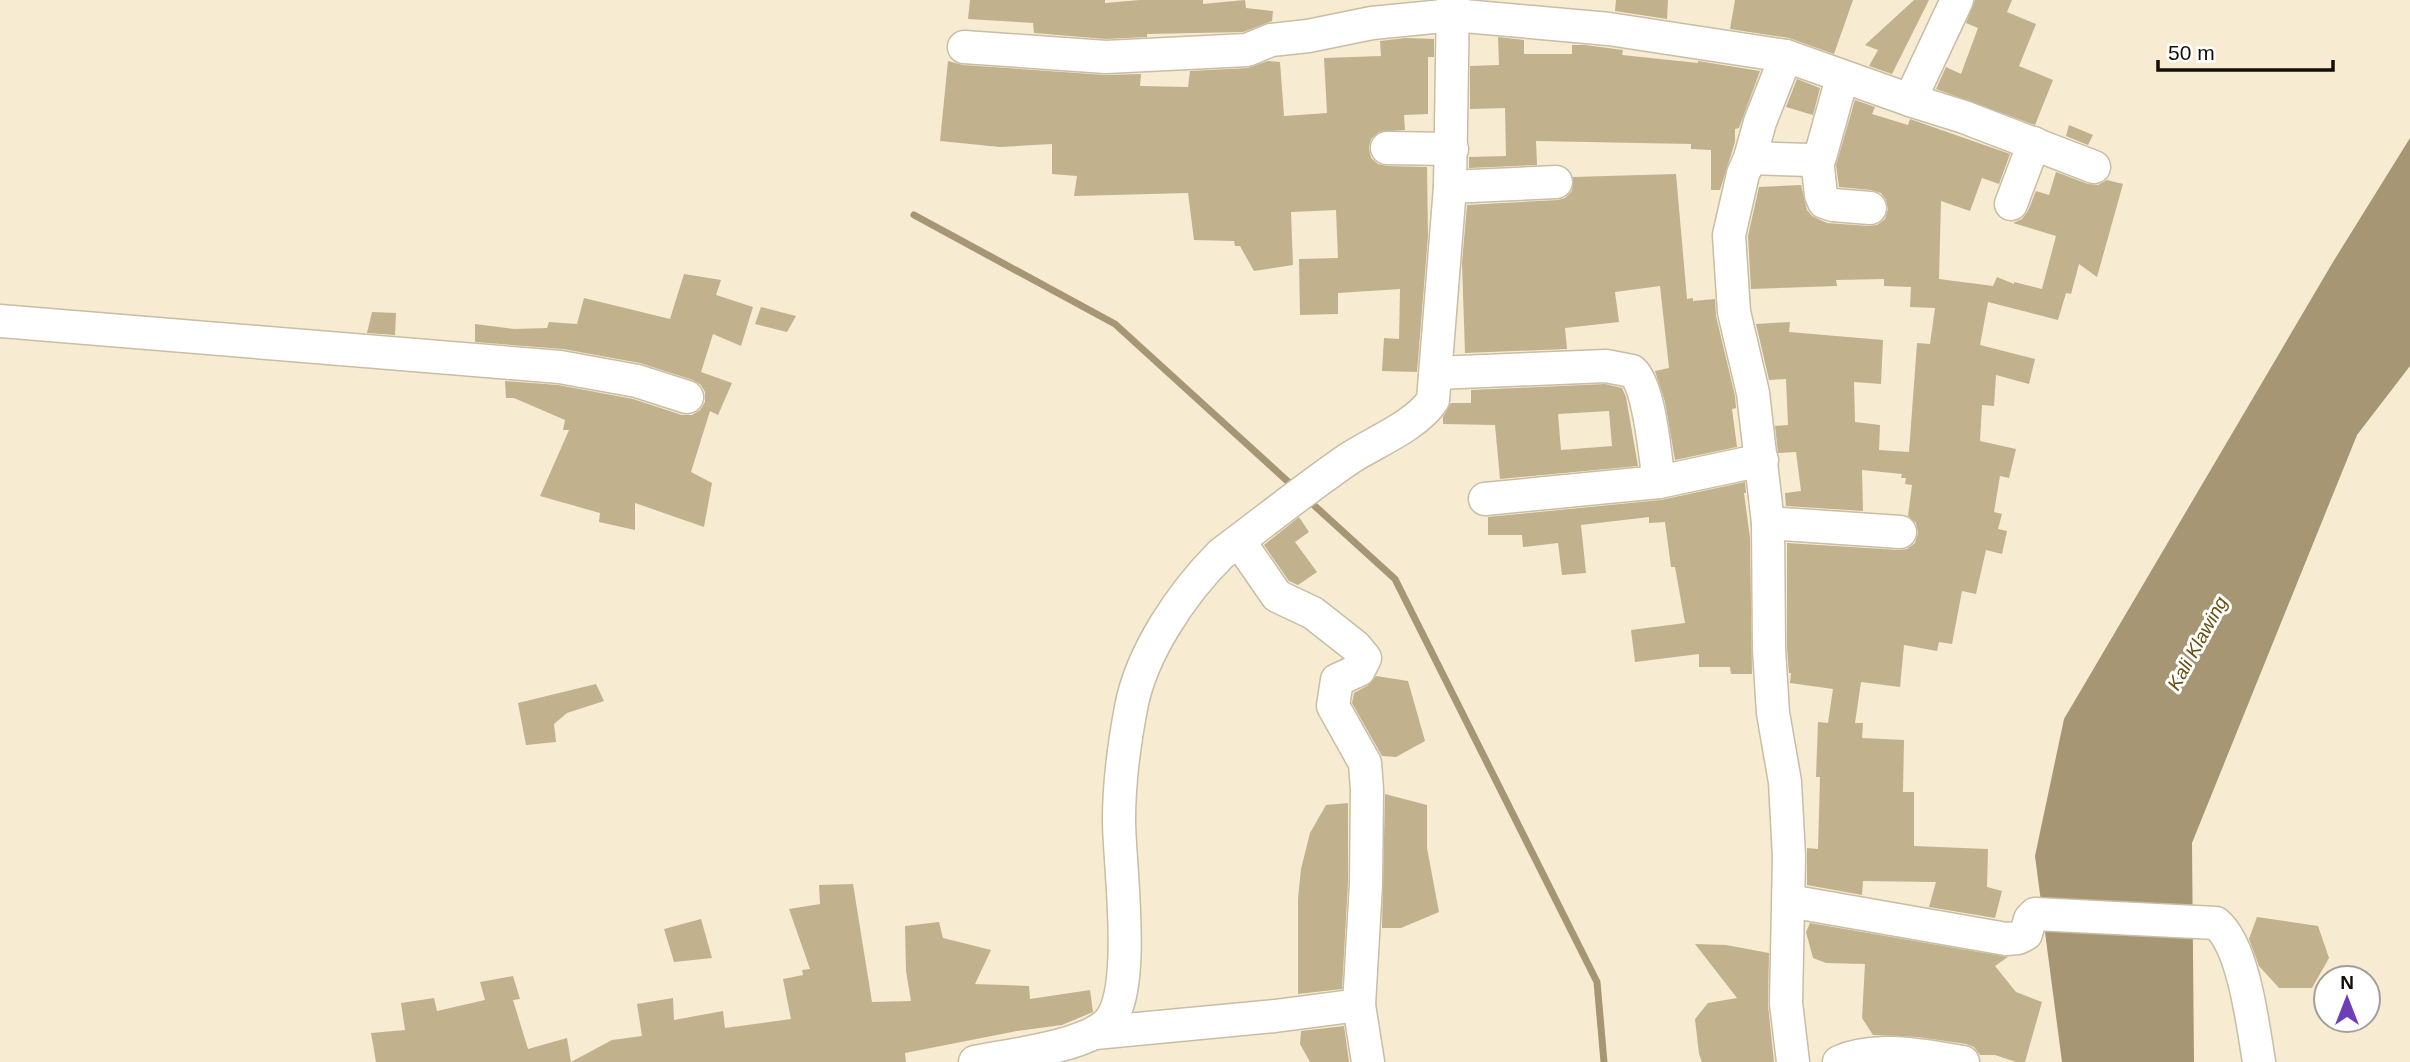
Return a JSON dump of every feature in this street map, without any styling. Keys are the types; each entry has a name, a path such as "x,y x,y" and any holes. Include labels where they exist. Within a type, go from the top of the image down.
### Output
{"street":[{"path":"1910,100 1956,0"},
{"path":"964,47 1106,57 1247,50 1271,40 1308,37 1453,8 1786,56 1842,78 1964,117 2094,167"},
{"path":"1095,1033 1110,1021 1116,1011 1123,983 1125,963 1119,819 1121,779 1131,706 1143,668 1170,618 1205,570 1238,541 1350,458 1428,407 1434,396 1451,187 1453,8"},
{"path":"1786,56 1743,174 1729,235 1734,312 1753,393 1768,523 1769,649 1773,713 1785,782 1789,901 1786,1003 1793,1062"},
{"path":"1842,78 1817,159 1821,195 1824,202 1833,205 1870,208"},
{"path":"2011,204 2034,144"},
{"path":"1387,148 1452,149"},
{"path":"1750,158 1817,159"},
{"path":"1451,187 1556,182"},
{"path":"0,321 560,367 637,380 687,397"},
{"path":"1436,373 1606,366 1632,371 1641,382 1647,405 1659,482"},
{"path":"1485,499 1659,482 1762,460"},
{"path":"1768,523 1900,532"},
{"path":"1238,541 1277,596 1313,612 1355,646 1365,658 1359,670 1337,680 1333,706 1365,763 1366,884 1359,1005 1368,1062"},
{"path":"1789,901 2006,939 2026,934 2030,919 2035,914 2208,920 2222,928 2233,946 2252,1019 2259,1062"},
{"path":"975,1062 1065,1043 1095,1033 1359,1005"},
{"path":"1839,1062 1857,1055 1871,1054 1934,1057 1963,1062"}],"water":[{"name":"Kali Klawing","path":"2410,138 2410,366 2357,435 2192,843 2194,1062 2062,1062 2035,856 2064,719 2333,262"}],"building":[{"path":"970,0 1105,0 1105,3 1203,0 1203,4 1245,0 1246,8 1273,11 1272,21 1243,32 1147,34 1147,37 1106,39 1034,33 1033,23 968,19"},
{"path":"1616,0 1668,0 1667,19 1615,11"},
{"path":"1735,0 1853,0 1834,54 1789,38 1730,29"},
{"path":"1914,0 1929,0 1892,74 1869,66 1878,50 1865,45"},
{"path":"1975,0 2012,0 2007,12 2036,24 2019,66 2053,80 2035,125 1936,89 1946,67 1961,74 1978,28 1966,23"},
{"path":"1498,37 1524,40 1524,54 1572,54 1572,45 1585,45 1623,50 1622,55 1698,61 1760,71 1739,128 1735,129 1735,142 1720,190 1711,190 1711,150 1691,149 1691,144 1536,141 1537,165 1469,168 1469,157 1506,156 1505,108 1470,109 1470,66 1499,65"},
{"path":"1434,39 1434,57 1428,57 1428,114 1404,115 1405,130 1379,132 1371,139 1369,148 1371,158 1378,164 1427,167 1428,236 1417,372 1382,371 1384,338 1399,339 1400,289 1338,293 1338,314 1300,315 1299,259 1338,258 1336,210 1291,212 1293,265 1254,271 1240,246 1235,246 1234,241 1194,240 1188,193 1074,196 1077,176 1052,174 1052,144 1000,147 940,141 948,61 963,65 1105,75 1141,74 1140,86 1188,87 1190,71 1248,68 1268,61 1280,62 1284,116 1327,113 1324,58 1381,56 1380,41"},
{"path":"1797,79 1820,88 1813,115 1786,107"},
{"path":"1855,100 1875,107 1872,114 1908,125 1910,119 2010,154 1999,184 1982,178 1970,211 1941,201 1939,279 1993,286 1997,277 2014,284 2042,289 2056,236 2013,223 2022,219 2028,211 2036,191 2049,195 2056,172 2088,184 2098,185 2107,180 2123,184 2097,277 2079,264 2071,294 2066,293 2058,320 1988,302 1980,345 2035,359 2029,384 1996,375 1994,406 1982,405 1980,441 2016,449 2009,478 2000,476 1994,512 2002,514 1998,529 2007,531 2002,554 1986,550 1976,594 1962,591 1952,644 1939,642 1937,651 1904,645 1900,687 1861,682 1855,723 1863,723 1862,738 1904,740 1903,792 1914,792 1914,846 1988,849 1987,887 2002,891 1995,918 1929,907 1936,882 1863,881 1862,895 1807,885 1807,848 1818,849 1818,722 1828,723 1833,689 1790,683 1787,648 1787,543 1899,550 1907,549 1915,543 1918,533 1916,523 1908,516 1912,485 1905,484 1906,478 1901,478 1902,474 1862,470 1863,511 1786,506 1785,493 1801,491 1796,452 1778,453 1775,426 1788,425 1786,379 1769,380 1756,324 1790,322 1789,332 1883,340 1881,384 1854,382 1855,422 1880,425 1879,450 1909,452 1917,343 1930,344 1935,308 1910,307 1911,287 1884,286 1884,279 1836,280 1837,286 1751,289 1748,236 1759,187 1801,185 1807,210 1812,216 1827,223 1869,226 1877,225 1885,219 1888,209 1881,193 1839,187 1836,165"},
{"path":"2069,125 2093,135 2088,145 2066,136"},
{"path":"1676,174 1687,299 1715,299 1716,316 1735,396 1736,408 1732,409 1737,447 1675,460 1665,402 1655,371 1669,368 1660,286 1615,292 1619,322 1565,328 1567,349 1465,353 1462,263 1467,205 1558,200 1565,198 1572,191 1573,177"},
{"path":"684,274 721,280 716,295 753,307 741,346 713,334 701,372 732,383 718,415 710,411 691,472 712,483 704,527 635,503 635,530 599,522 600,513 540,496 569,430 563,430 565,420 514,398 506,398 505,381 558,385 633,399 682,415 692,415 700,410 705,402 705,392 701,385 693,380 640,363 563,349 475,342 475,324 514,329 547,328 549,322 577,324 584,298 670,319"},
{"path":"761,307 796,316 787,332 755,324"},
{"path":"372,312 396,313 395,335 367,333"},
{"path":"1605,384 1622,388 1626,397 1638,466 1500,479 1495,425 1443,424 1443,417 1451,403 1471,403 1471,390","holes":["1609,411 1612,446 1561,450 1558,414"]},
{"path":"1745,482 1750,538 1752,674 1731,674 1730,667 1699,667 1699,654 1635,662 1631,630 1685,623 1675,567 1671,567 1665,522 1649,523 1649,517 1581,525 1586,573 1562,575 1558,543 1523,547 1522,535 1488,535 1488,517 1661,500"},
{"path":"1299,517 1309,532 1295,542 1317,572 1298,585 1289,581 1264,545"},
{"path":"1376,676 1408,681 1425,741 1396,757 1382,756 1352,703 1354,693 1367,686"},
{"path":"596,684 604,701 567,713 554,724 556,742 526,745 518,703"},
{"path":"1385,794 1427,805 1427,848 1439,912 1401,928 1382,928"},
{"path":"1348,803 1348,883 1342,989 1298,994 1298,899 1301,869 1310,833 1326,805"},
{"path":"853,884 872,1002 911,1001 906,971 905,926 939,922 943,938 991,950 975,984 1029,986 1030,999 1090,990 1093,1012 1062,1025 905,1053 906,1062 571,1062 612,1040 642,1036 637,1004 673,998 674,1020 723,1011 725,1028 791,1019 783,979 803,975 802,970 810,969 789,909 820,904 819,885"},
{"path":"2257,917 2318,926 2329,958 2326,964 2312,964 2312,988 2279,988 2259,966 2249,939"},
{"path":"701,919 712,958 674,962 664,929"},
{"path":"1810,923 2008,957 1995,966 2016,992 2042,1002 2025,1062 1995,1055 1980,1055 1974,1047 1966,1044 1918,1037 1873,1035 1862,1018 1865,964 1826,963 1813,958 1806,932"},
{"path":"1695,944 1726,945 1769,953 1768,1005 1774,1062 1702,1062 1695,1019 1708,1003 1737,998"},
{"path":"513,976 520,999 513,1000 528,1049 567,1038 571,1062 376,1062 371,1033 405,1030 401,1003 434,998 437,1011 485,1000 480,982"},
{"path":"1344,1026 1349,1062 1310,1062 1300,1044 1301,1031"}],"waterway":[{"path":"914,215 1115,324 1295,488"},
{"path":"1306,498 1395,579 1597,982 1604,1062"}]}
